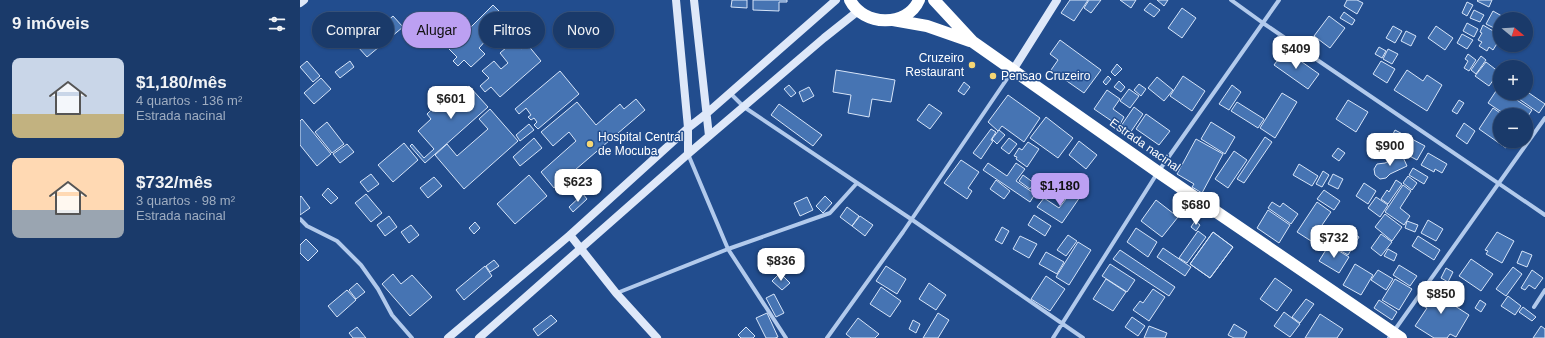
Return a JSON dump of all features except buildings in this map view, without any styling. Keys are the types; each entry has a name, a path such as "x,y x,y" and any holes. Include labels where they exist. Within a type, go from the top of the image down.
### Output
{"highway":[{"path":"850,0 858,11 875,20 893,20 927,26 973,42"},
{"path":"893,20 907,14 918,0"},
{"path":"934,0 973,42"},
{"name":"Estrada nacinal","path":"973,42 1394,336"}],"street":[{"path":"300,3 304,0"},
{"path":"676,0 688,128 688,154 728,249 786,338"},
{"path":"694,0 709,136"},
{"path":"448,338 570,235 688,128 836,0"},
{"path":"827,338 1013,70 1057,0"},
{"path":"1231,0 1545,215"},
{"path":"1053,338 1158,172 1279,0"},
{"path":"479,338 688,154 744,108 824,38 858,11"},
{"path":"730,93 744,108 911,219 1084,338"},
{"path":"1394,336 1545,118"},
{"path":"616,293 728,249 830,213 857,183"},
{"path":"300,219 307,226 337,241 361,264 378,289 392,314 412,338"},
{"path":"570,235 616,293 657,338"},
{"path":"1534,307 1545,290"}],"place":[{"name":"Cruzeiro Restaurant","path":"972,65"},
{"name":"Pensao Cruzeiro","path":"993,76"},
{"name":"Hospital Central de Mocuba","path":"590,144"}]}
